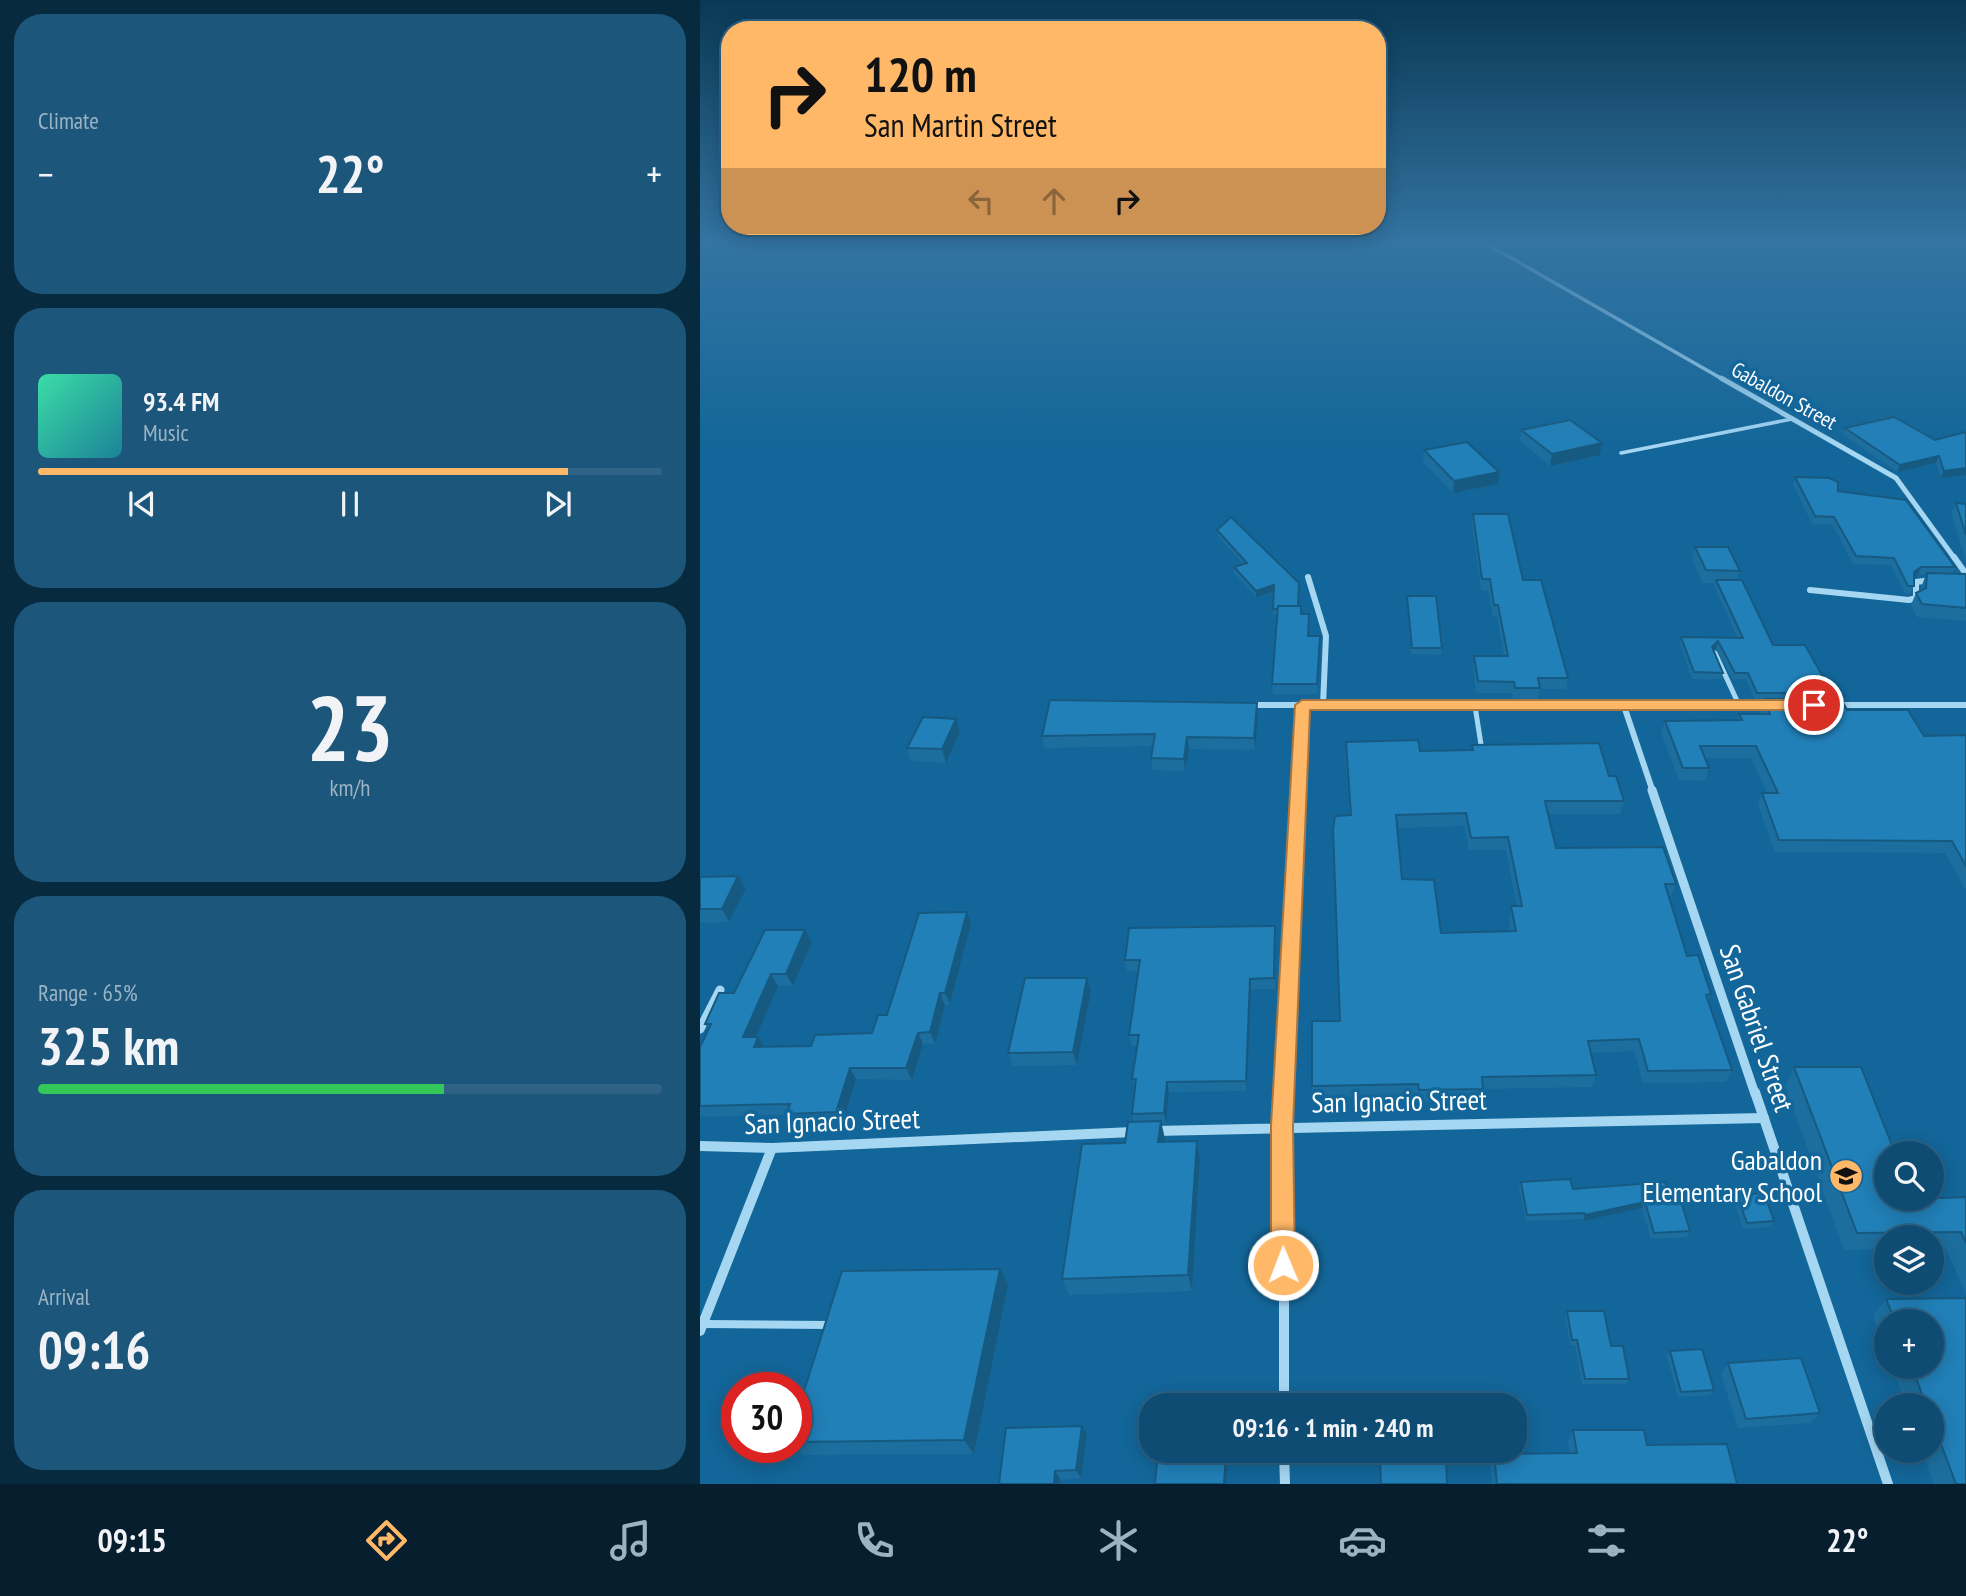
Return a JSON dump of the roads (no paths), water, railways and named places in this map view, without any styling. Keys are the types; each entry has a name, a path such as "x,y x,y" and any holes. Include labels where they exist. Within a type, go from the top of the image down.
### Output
{"street":[{"name":"Gabaldon Street","path":"1600,309 1896,478 1966,574"},
{"path":"1308,578 1326,636 1323,705"},
{"path":"1811,590 1909,600 1916,597 1916,582 1921,579 1944,580"},
{"path":"1237,705 1779,705"},
{"path":"1284,1393 1282,1126 1302,705"},
{"path":"1832,705 1966,705"},
{"name":"San Gabriel Street","path":"1624,706 1888,1484"},
{"path":"700,1029 720,990"},
{"name":"San Ignacio Street","path":"700,1146 772,1148 1282,1126 1764,1118"},
{"path":"701,1327 772,1148"},
{"path":"1284,1463 1285,1484"}],"lane":[{"path":"1621,453 1792,419"},
{"path":"1715,653 1738,705"},
{"path":"1475,706 1482,753"},
{"path":"701,1327 832,1325"}],"place":[{"name":"Gabaldon Elementary School","path":"1846,1176"}]}
